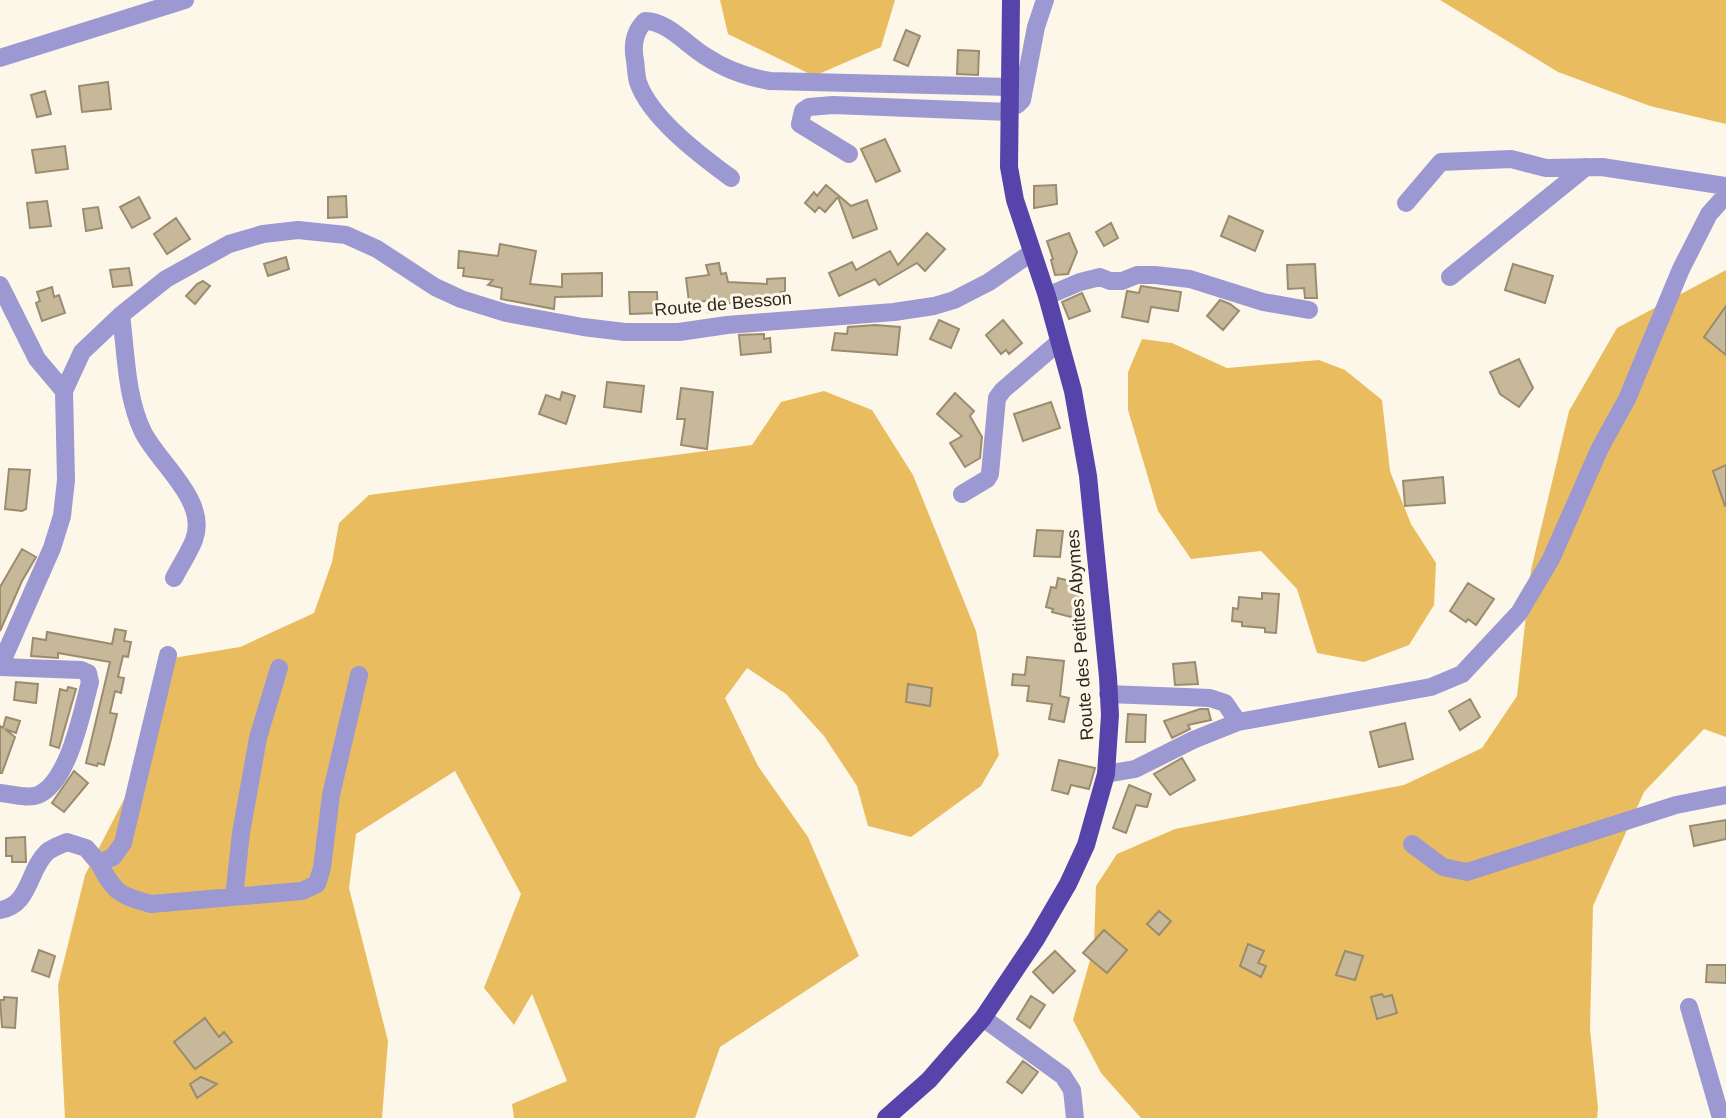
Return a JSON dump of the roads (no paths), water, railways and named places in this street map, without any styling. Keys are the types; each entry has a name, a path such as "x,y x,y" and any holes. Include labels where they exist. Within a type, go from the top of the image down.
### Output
{"main road":[{"path":"1012,0 1009,167 1031,253"},
{"name":"Route des Petites Abymes","path":"886,1118 929,1080 983,1018 1036,939 1068,884 1086,845 1106,774 1109,745 1108,694 1088,476 1073,391 1047,296 1031,253"}],"street":[{"path":"0,58 185,0"},
{"path":"731,178 690,148 647,101 638,81 633,50 637,30 645,21 662,24 704,56 741,76 770,81 1010,101 1017,105 1023,100 1036,27 1045,0"},
{"path":"849,154 800,124 803,111 809,107 834,105 1010,101"},
{"path":"1406,203 1441,162 1511,159 1546,168 1602,167 1726,186"},
{"path":"1450,276 1586,167"},
{"path":"1106,774 1135,769 1193,740 1238,722 1431,687 1462,674 1518,613 1551,559 1600,448 1627,399 1681,269 1709,214 1726,195"},
{"name":"Route de Besson","path":"64,391 82,352 121,315 166,279 229,244 263,234 298,230 346,235 377,249 435,286 472,303 506,313 625,332 679,332 934,306 954,300 989,282 1031,253"},
{"path":"1047,296 1100,277 1110,281 1122,281 1137,275 1155,275 1190,279 1263,302 1309,310"},
{"path":"0,285 37,359 64,391 66,480 62,516 52,548 0,666 81,670 88,673 90,682 70,757 54,779 40,794 32,796 0,793"},
{"path":"121,315 131,394 143,432 187,495 198,517 195,539 174,578"},
{"path":"962,494 987,479 990,474 998,398 1003,390 1059,342"},
{"path":"99,863 113,857 123,843 168,655"},
{"path":"234,897 250,775 279,668"},
{"path":"0,910 8,909 17,903 24,895 34,869 48,851 66,842 86,848 99,863 110,886 127,897 151,904 302,891 317,884 322,868 331,795 359,675"},
{"path":"1108,694 1210,698 1225,703 1238,722"},
{"path":"1412,844 1443,867 1467,872 1676,805 1726,795"},
{"path":"1689,1007 1721,1118"},
{"path":"983,1018 1063,1076 1072,1090 1075,1118"}]}
